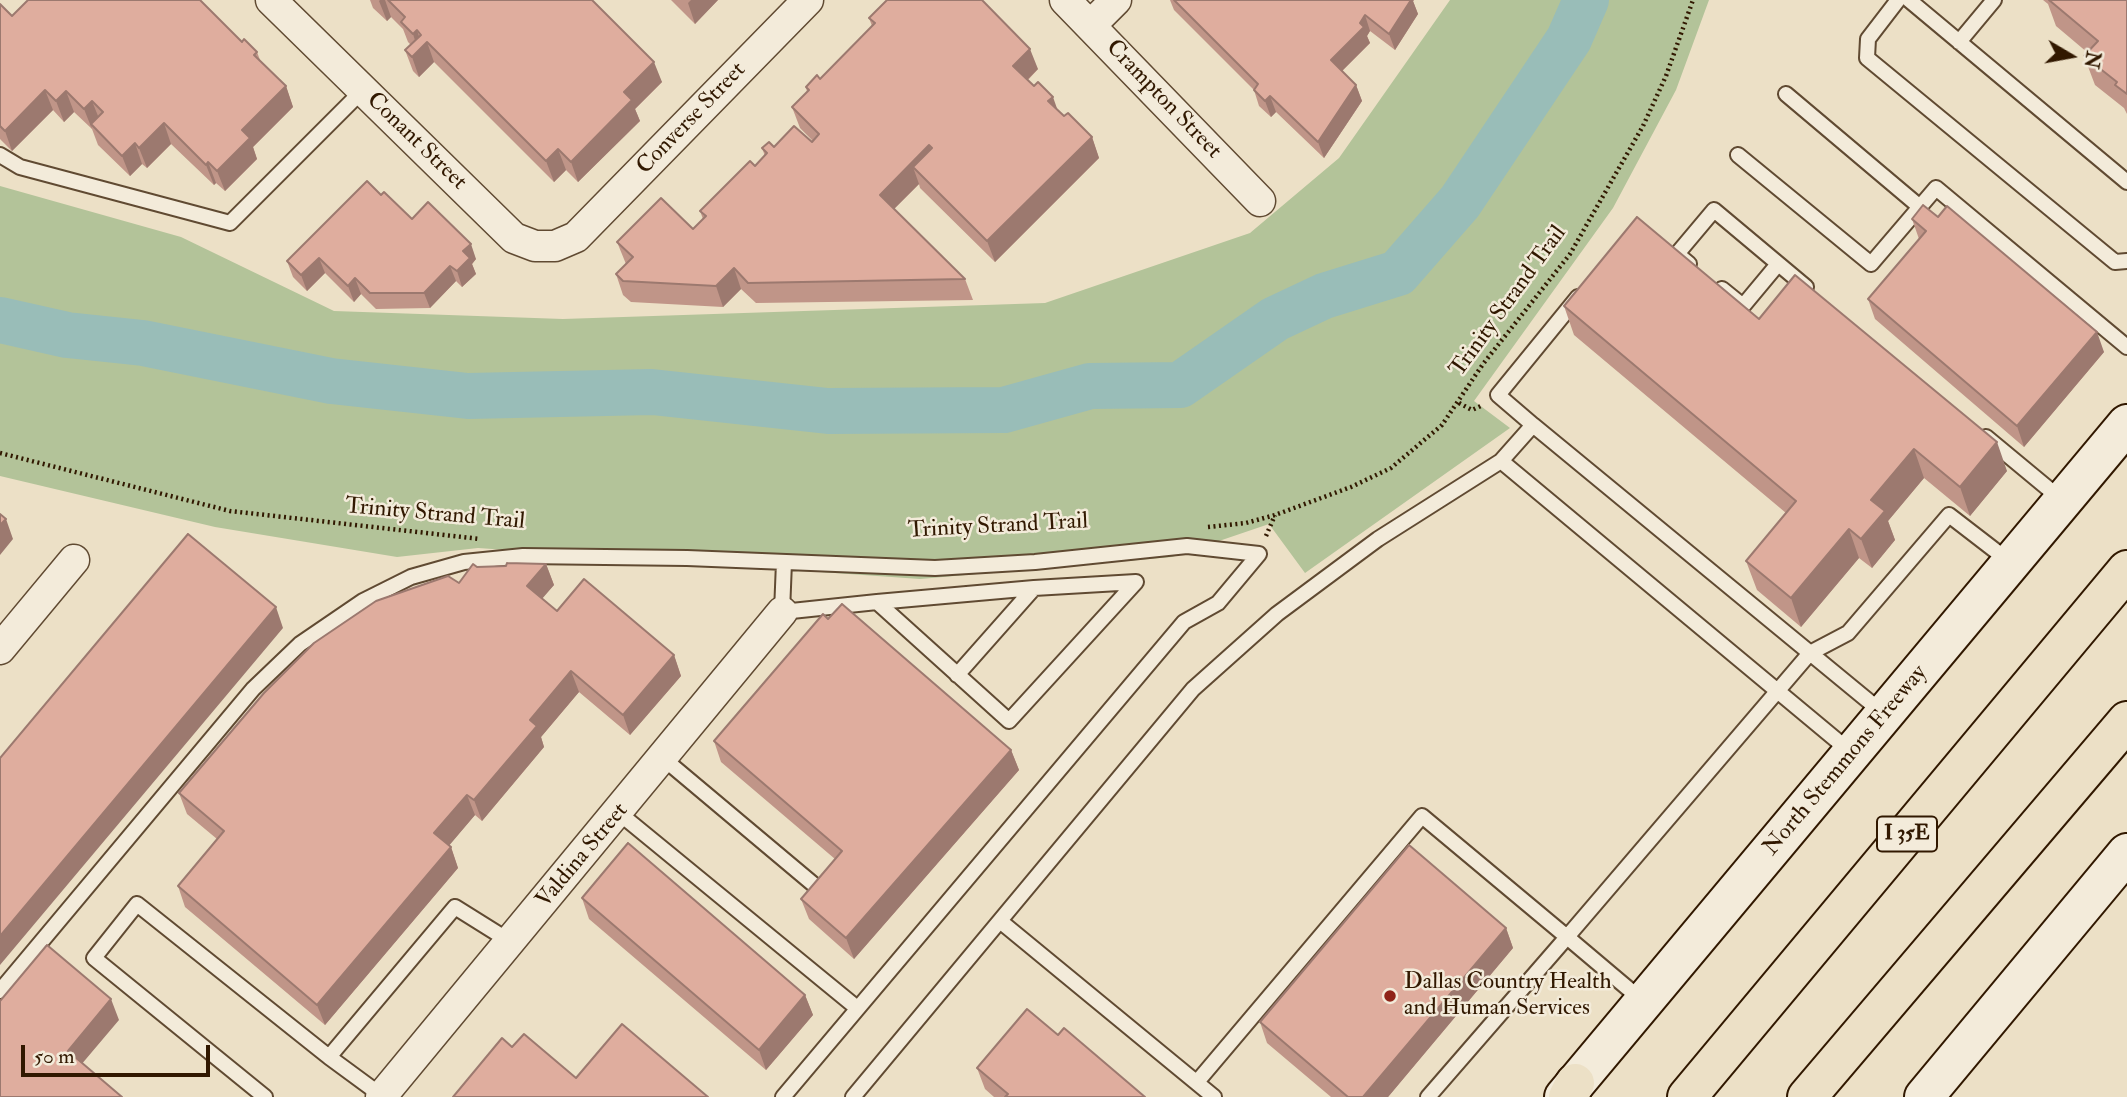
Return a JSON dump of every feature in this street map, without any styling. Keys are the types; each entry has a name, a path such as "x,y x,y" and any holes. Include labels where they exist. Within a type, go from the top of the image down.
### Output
{"highway":[{"name":"I 35E","path":"1687,1097 2127,570"},
{"path":"1807,1097 2127,721"}],"main road":[{"name":"North Stemmons Freeway","path":"1569,1092 2127,424"},
{"path":"1924,1097 2127,853"}],"street":[{"name":"Conant Street","path":"271,0 514,239 535,246 555,246 576,237"},
{"name":"Converse Street","path":"576,237 808,0"},
{"name":"Crampton Street","path":"1065,0 1260,201"},
{"path":"1091,25 1116,0"},
{"path":"0,649 74,560"},
{"name":"Valdina Street","path":"382,1096 664,759 782,612"}],"lane":[{"path":"1898,0 1868,39 1867,58 2115,262 2127,261"},
{"path":"1909,0 2127,182"},
{"path":"1959,42 1994,0"},
{"path":"0,155 20,167 230,223 363,90"},
{"path":"1786,94 1920,206"},
{"path":"1738,155 1871,264 1936,188 2127,347"},
{"path":"1778,264 1743,306 1677,254 1714,210 1820,299"},
{"path":"1585,289 1498,395 1884,714"},
{"path":"853,1097 1194,689 1228,655 1277,614 1378,539 1501,461 1533,425"},
{"path":"1979,430 2063,501"},
{"path":"1501,461 1852,753"},
{"path":"1428,1097 1810,653 1848,633 1949,515 2011,563"},
{"path":"0,991 253,690 299,644 363,601 411,577 464,562 490,558 687,558 935,568 1035,562 1187,546 1259,554 1218,603 1184,622 783,1097"},
{"path":"785,562 782,612 877,602 1034,588 1136,582 1009,721 877,602"},
{"path":"957,675 1034,588"},
{"path":"664,759 813,884"},
{"path":"619,813 857,1009"},
{"path":"1197,1082 1422,816 1645,1003"},
{"path":"265,1097 94,958 136,904 382,1096"},
{"path":"329,1057 455,907 511,942"},
{"path":"1000,921 1214,1097"}],"path":[{"name":"Trinity Strand Trail","path":"1206,527 1246,523 1297,508 1351,487 1391,468 1442,425 1483,364 1570,254 1643,126 1666,76 1693,0"},
{"name":"Trinity Strand Trail","path":"0,453 230,511 483,540"}],"green space":[{"path":"1450,0 1709,0 1676,90 1613,208 1474,401 1510,428 1305,573 1269,524 1172,557 920,579 478,548 397,557 215,527 0,476 0,186 181,237 334,311 563,319 1045,303 1250,233 1339,158"}],"building":[{"path":"28,0 200,0 242,42 244,39 257,52 254,55 286,86 242,130 250,138 217,171 208,162 206,165 164,123 139,148 135,143 122,156 91,124 103,112 92,101 84,109 66,91 56,101 45,90 5,131 0,126 0,4 12,16"},
{"path":"388,0 592,0 654,62 624,92 632,100 571,162 558,149 546,161 427,42 412,57 405,50 421,35 417,30 413,34 401,22 405,17"},
{"path":"887,0 982,0 1030,49 1013,66 1034,86 1038,82 1053,97 1048,101 1064,116 1068,113 1092,137 987,241 913,167 932,148 929,145 880,195 965,279 748,283 734,268 716,286 623,281 616,274 633,257 617,242 661,198 693,229 706,216 700,211 750,161 755,166 767,153 762,148 769,142 774,147 794,126 812,142 819,134 792,107 809,90 806,87 817,75 820,79 875,23 869,18"},
{"path":"1174,0 1411,0 1389,34 1365,15 1360,23 1364,27 1331,60 1356,85 1318,142 1270,96 1265,101 1254,90 1258,84"},
{"path":"2049,0 2127,0 2127,94 2115,85 2117,82 2084,56 2098,41"},
{"path":"367,181 381,195 384,192 412,219 428,202 471,244 463,251 470,258 457,271 450,266 424,293 370,293 355,278 348,286 319,258 301,275 287,261"},
{"path":"1923,205 1938,217 1947,206 2097,332 2017,426 1868,299 1926,231 1912,219"},
{"path":"1637,217 1759,319 1795,275 1997,442 1960,487 1914,449 1871,500 1885,511 1861,539 1849,529 1791,598 1746,561 1796,501 1564,306"},
{"path":"0,514 6,519 0,525"},
{"path":"188,534 276,607 0,936 0,758"},
{"path":"507,563 546,564 527,586 557,611 584,579 674,655 623,715 571,671 530,720 537,726 474,800 467,795 434,833 451,847 317,1005 178,886 224,831 179,793 264,693 314,643 376,601 448,576 459,583 473,564 477,567 506,566"},
{"path":"842,604 1011,750 846,938 801,899 842,851 714,741 823,614 828,619"},
{"path":"628,843 805,995 759,1050 582,898"},
{"name":"Dallas Country Health and Human Services","path":"1409,845 1506,928 1363,1097 1348,1097 1260,1022"},
{"path":"47,945 111,999 68,1051 122,1097 0,1097 0,1001"},
{"path":"1027,1009 1058,1035 1064,1028 1145,1097 1005,1097 1008,1094 977,1068"},
{"path":"622,1024 708,1097 453,1097 502,1038 512,1047 524,1034 576,1078"}],"waterway":[{"path":"0,320 67,335 143,343 331,381 468,396 652,392 828,411 1004,410 1090,386 1180,385 1275,319 1324,296 1398,273 1460,202 1569,39 1586,0"}],"place":[{"name":"Dallas Country Health and Human Services","path":"1390,996"}]}
